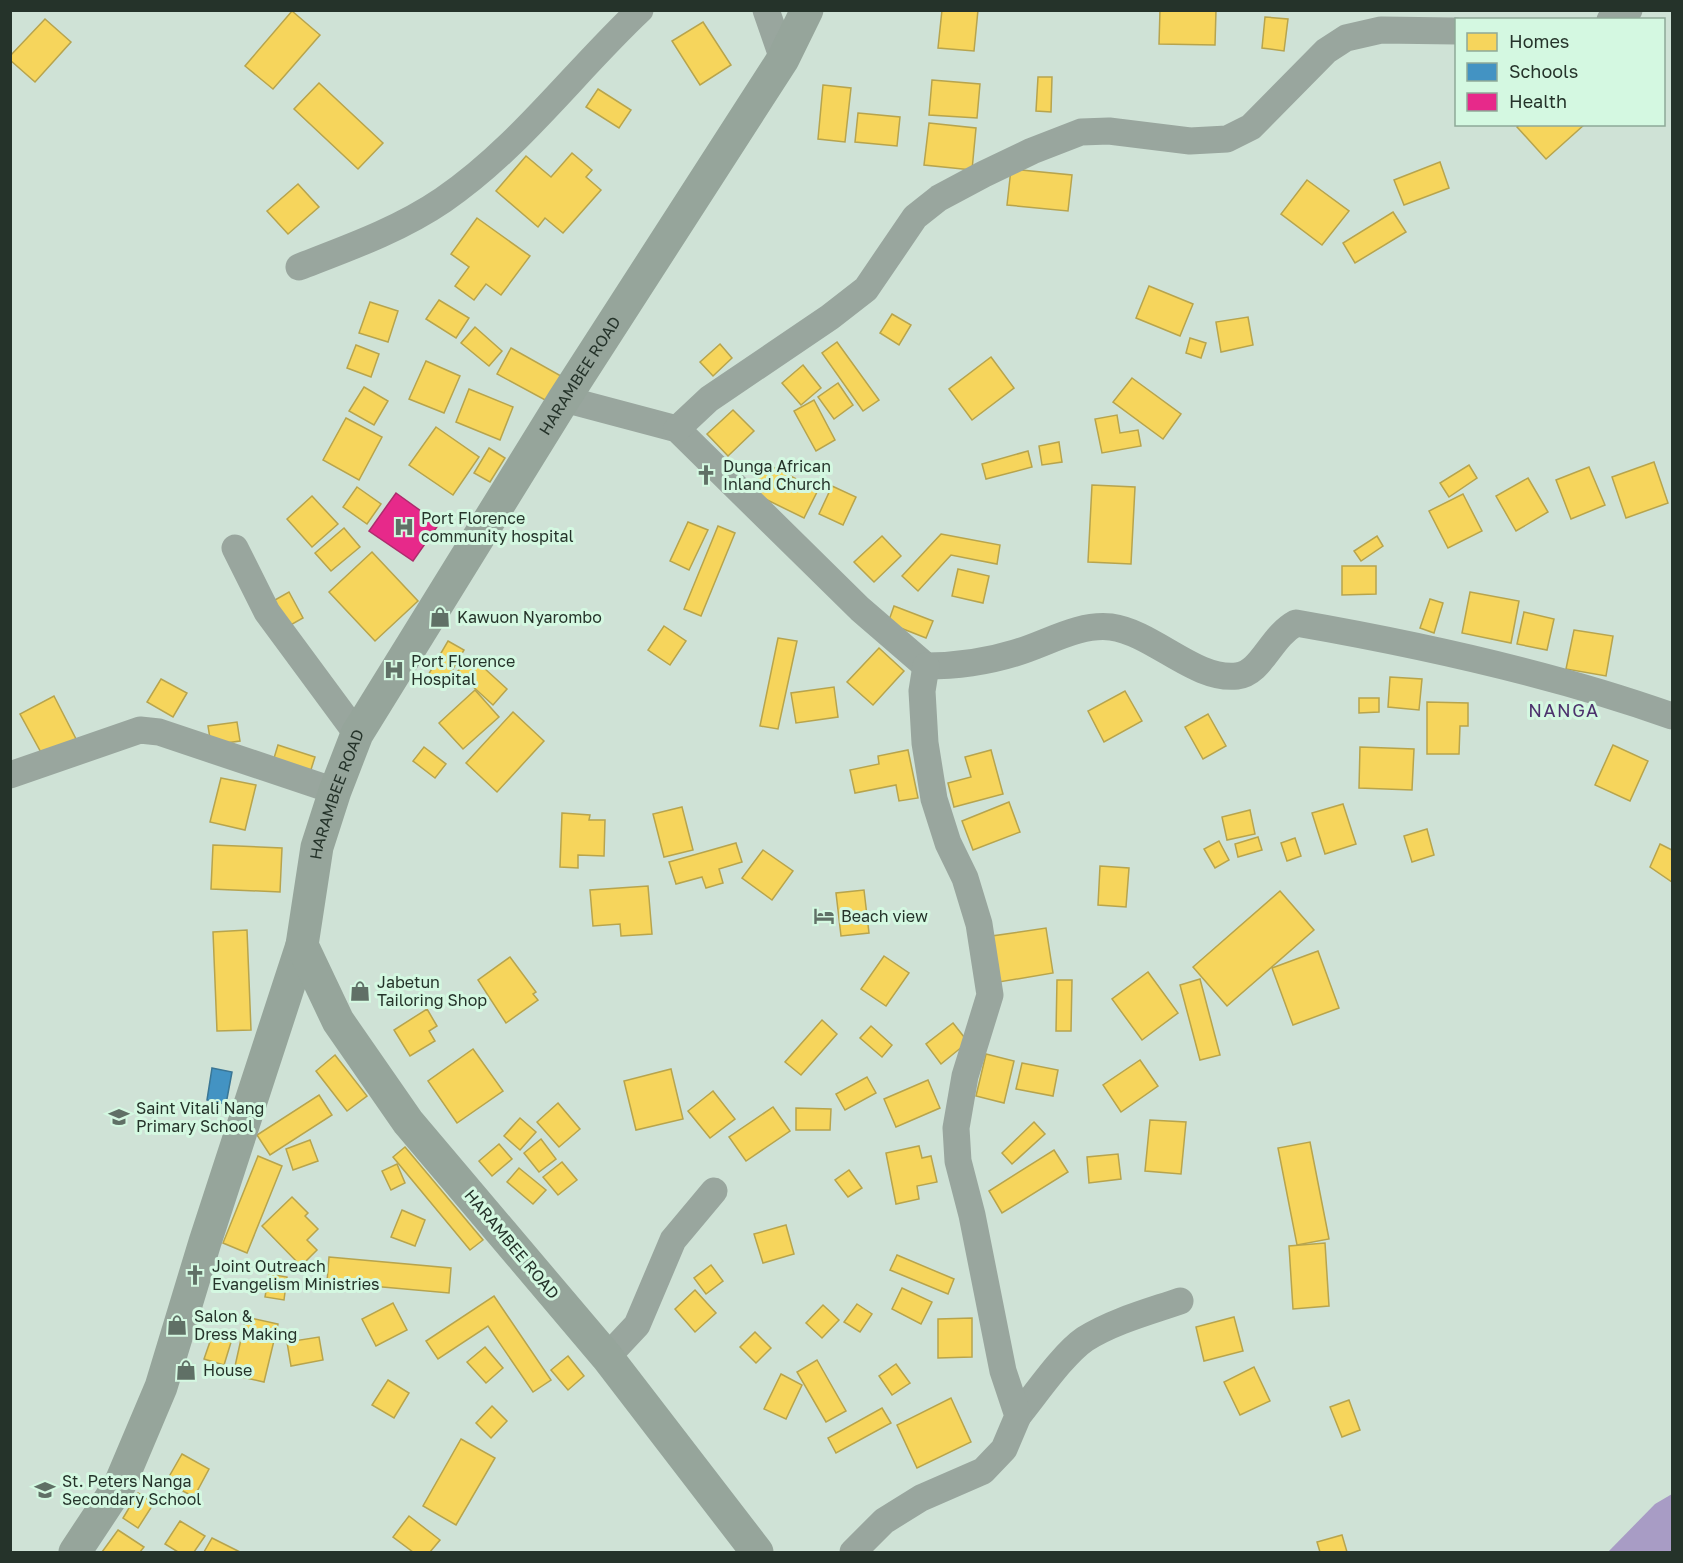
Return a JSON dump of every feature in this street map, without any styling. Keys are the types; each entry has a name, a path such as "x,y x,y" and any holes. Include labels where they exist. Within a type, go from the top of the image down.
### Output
{"main road":[{"name":"HARAMBEE ROAD","path":"757,1552 607,1357 408,1122 338,1021 302,945 317,847 357,734 564,399 783,58 807,10"},
{"path":"75,1552 120,1484 161,1388 209,1231 302,945"}],"street":[{"path":"299,267 384,234 444,200 508,146 640,10"},
{"path":"766,10 783,58"},
{"path":"1614,18 1629,10"},
{"path":"677,429 709,399 830,317 866,289 915,217 939,198 984,174 1081,132 1109,130 1190,141 1227,139 1251,127 1326,51 1346,38 1381,30 1455,32"},
{"path":"564,399 677,429 860,609 926,666 958,666 1014,653 1092,626 1113,628 1138,635 1217,677 1240,676 1257,667 1282,631 1296,623 1490,663 1634,702 1672,716"},
{"path":"235,548 267,612 357,734"},
{"path":"926,666 922,701 934,799 948,843 965,878 979,924 990,996 964,1076 956,1128 958,1161 972,1215 1003,1371 1018,1416"},
{"path":"10,775 140,730 159,732 335,791"},
{"path":"607,1357 637,1324 673,1240 714,1191"},
{"path":"853,1552 884,1521 921,1498 983,1471 1004,1449 1018,1416 1054,1371 1084,1340 1123,1320 1180,1301"}],"shaded area":[{"path":"1672,1494 1672,1552 1608,1552 1655,1504"}],"building: Homes":[{"path":"942,10 978,10 974,51 938,48"},
{"path":"1160,10 1216,10 1215,45 1159,44"},
{"path":"292,11 320,35 273,89 245,66"},
{"path":"1265,17 1288,19 1284,51 1262,48"},
{"path":"45,19 71,42 35,82 10,60 10,56"},
{"path":"703,22 731,65 700,85 672,41"},
{"path":"1038,77 1052,77 1051,112 1036,111"},
{"path":"932,80 980,84 977,118 929,115"},
{"path":"319,83 383,143 358,169 294,109"},
{"path":"823,85 851,88 845,142 818,139"},
{"path":"598,89 631,110 619,128 586,107"},
{"path":"858,113 900,117 897,146 855,142"},
{"path":"929,123 976,128 972,170 924,165"},
{"path":"1518,126 1583,126 1546,159"},
{"path":"572,153 592,170 586,177 601,190 563,233 545,218 538,227 496,191 526,156 551,177"},
{"path":"1440,162 1449,188 1404,205 1394,180"},
{"path":"1011,169 1072,175 1068,211 1007,205"},
{"path":"1307,180 1349,211 1322,245 1281,214"},
{"path":"298,184 319,207 288,234 267,211"},
{"path":"1393,212 1406,232 1355,263 1343,243"},
{"path":"477,218 530,256 501,295 486,284 474,300 455,286 469,267 451,254"},
{"path":"1149,286 1193,304 1180,336 1136,318"},
{"path":"439,300 469,318 456,338 426,319"},
{"path":"370,302 398,311 388,342 359,333"},
{"path":"892,314 911,325 899,345 880,333"},
{"path":"1248,317 1253,345 1221,352 1216,322"},
{"path":"475,327 502,351 489,366 461,343"},
{"path":"1190,338 1206,343 1201,358 1186,353"},
{"path":"837,342 879,400 863,411 822,353"},
{"path":"720,344 732,358 713,376 700,362"},
{"path":"356,345 379,354 371,377 347,368"},
{"path":"511,348 561,376 547,401 497,374"},
{"path":"991,357 1014,388 972,420 949,389"},
{"path":"426,361 460,376 444,413 409,399"},
{"path":"803,365 821,388 801,405 782,383"},
{"path":"1132,378 1181,414 1163,439 1113,402"},
{"path":"838,383 853,405 834,419 818,397"},
{"path":"364,387 388,401 374,425 349,411"},
{"path":"469,389 513,407 500,440 456,422"},
{"path":"814,400 835,440 816,451 794,411"},
{"path":"733,410 754,431 728,456 707,434"},
{"path":"1117,415 1120,433 1138,430 1141,446 1102,453 1095,419"},
{"path":"346,418 382,437 359,480 323,460"},
{"path":"436,427 479,457 453,495 409,465"},
{"path":"1059,442 1062,462 1042,465 1039,446"},
{"path":"489,448 505,458 490,482 474,473"},
{"path":"1028,451 1032,467 986,479 982,464"},
{"path":"1654,462 1668,503 1626,518 1612,477"},
{"path":"765,463 818,490 804,518 751,492"},
{"path":"1469,465 1477,478 1449,497 1440,483"},
{"path":"1589,467 1605,505 1571,519 1556,480"},
{"path":"1528,478 1548,512 1516,531 1496,496"},
{"path":"1092,485 1135,487 1131,564 1088,562"},
{"path":"832,486 856,497 843,525 819,514"},
{"path":"357,487 381,504 367,524 343,507"},
{"path":"1463,494 1482,531 1448,548 1429,511"},
{"path":"312,496 338,524 312,547 287,519"},
{"path":"688,522 708,530 689,570 670,561"},
{"path":"718,526 735,533 701,616 684,609"},
{"path":"344,528 360,547 331,571 315,553"},
{"path":"941,534 1000,545 997,564 951,555 918,591 902,576"},
{"path":"882,536 901,556 874,582 854,562"},
{"path":"1377,536 1383,546 1361,561 1354,551"},
{"path":"372,552 418,601 375,641 329,592"},
{"path":"1342,566 1376,566 1376,594 1342,595"},
{"path":"958,569 989,576 983,603 952,596"},
{"path":"289,592 303,618 280,631 266,605"},
{"path":"1470,592 1519,601 1511,643 1462,633"},
{"path":"1430,599 1443,603 1434,633 1420,628"},
{"path":"894,606 933,621 926,638 888,623"},
{"path":"1524,612 1554,619 1547,650 1517,644"},
{"path":"664,626 686,641 670,665 648,650"},
{"path":"1574,630 1613,636 1606,676 1566,669"},
{"path":"778,638 797,641 778,729 760,726"},
{"path":"448,641 464,650 443,686 427,677"},
{"path":"879,648 904,671 873,705 847,682"},
{"path":"472,657 507,689 493,705 457,672"},
{"path":"1390,677 1422,679 1419,710 1388,707"},
{"path":"161,679 187,693 173,717 147,702"},
{"path":"834,687 838,717 796,723 791,693"},
{"path":"475,690 499,717 463,749 439,723"},
{"path":"1125,691 1142,721 1104,742 1088,711"},
{"path":"54,696 76,739 43,756 20,714"},
{"path":"1359,698 1379,698 1379,712 1359,713"},
{"path":"1427,702 1468,703 1468,726 1460,726 1459,754 1427,754"},
{"path":"513,712 544,741 497,792 466,763"},
{"path":"1208,714 1226,746 1203,759 1185,727"},
{"path":"237,722 240,741 211,745 208,726"},
{"path":"278,745 315,757 308,779 271,768"},
{"path":"1613,745 1648,761 1630,801 1595,785"},
{"path":"424,747 446,764 435,778 413,761"},
{"path":"1360,747 1414,749 1412,790 1359,788"},
{"path":"908,750 918,798 899,801 896,785 855,793 850,770 879,764 878,756"},
{"path":"991,750 1003,794 954,807 948,783 971,777 965,757"},
{"path":"221,778 256,785 245,830 210,822"},
{"path":"1009,802 1020,832 973,850 962,821"},
{"path":"1343,804 1356,844 1325,854 1312,813"},
{"path":"682,807 693,850 664,857 653,814"},
{"path":"1250,810 1255,834 1227,840 1222,817"},
{"path":"562,813 590,815 589,820 605,820 604,856 578,855 578,868 560,867"},
{"path":"1427,829 1434,855 1412,862 1404,836"},
{"path":"1258,837 1262,850 1238,857 1235,844"},
{"path":"1295,838 1301,856 1287,861 1281,843"},
{"path":"1219,841 1229,860 1215,868 1204,849"},
{"path":"736,843 742,862 719,869 723,883 706,888 702,877 676,884 669,862"},
{"path":"1660,844 1672,850 1672,882 1650,867"},
{"path":"213,845 282,848 280,892 211,889"},
{"path":"763,850 793,871 772,900 742,878"},
{"path":"1100,866 1129,868 1126,907 1098,905"},
{"path":"648,886 652,934 621,936 620,924 593,926 590,890"},
{"path":"864,890 869,933 841,936 836,893"},
{"path":"1280,891 1314,930 1227,1006 1193,967"},
{"path":"1046,928 1053,973 999,982 992,936"},
{"path":"247,930 251,1030 217,1031 213,932"},
{"path":"1318,951 1339,1008 1293,1025 1272,968"},
{"path":"884,956 909,973 886,1006 861,989"},
{"path":"510,957 536,992 533,994 538,1000 506,1023 478,980"},
{"path":"1148,972 1178,1013 1142,1040 1112,999"},
{"path":"1200,979 1220,1055 1200,1060 1180,985"},
{"path":"1057,980 1072,980 1071,1031 1056,1031"},
{"path":"427,1009 437,1026 429,1031 435,1041 410,1056 394,1030"},
{"path":"822,1020 837,1034 801,1075 785,1062"},
{"path":"953,1023 968,1042 941,1064 926,1044"},
{"path":"871,1026 892,1045 882,1057 860,1038"},
{"path":"473,1049 503,1091 457,1123 428,1081"},
{"path":"986,1054 1014,1061 1004,1103 976,1096"},
{"path":"335,1055 367,1096 347,1111 316,1071"},
{"path":"1140,1060 1158,1086 1121,1112 1103,1085"},
{"path":"1022,1063 1058,1070 1053,1096 1016,1089"},
{"path":"671,1069 683,1119 636,1130 624,1081"},
{"path":"867,1077 876,1093 845,1110 836,1094"},
{"path":"928,1080 940,1108 896,1127 884,1099"},
{"path":"713,1091 735,1119 710,1138 688,1111"},
{"path":"319,1095 332,1115 270,1155 257,1135"},
{"path":"558,1103 580,1129 559,1147 537,1122"},
{"path":"773,1107 790,1131 746,1161 729,1137"},
{"path":"796,1108 831,1109 830,1130 796,1130"},
{"path":"520,1118 536,1132 520,1150 504,1136"},
{"path":"1150,1120 1186,1122 1181,1174 1145,1171"},
{"path":"1034,1122 1045,1134 1012,1164 1002,1153"},
{"path":"541,1139 556,1159 539,1172 524,1153"},
{"path":"310,1140 318,1161 293,1170 286,1149"},
{"path":"1310,1142 1329,1239 1297,1245 1278,1148"},
{"path":"499,1144 512,1159 492,1176 479,1161"},
{"path":"919,1146 922,1158 931,1156 937,1182 917,1186 919,1199 896,1204 886,1153"},
{"path":"405,1147 483,1240 470,1250 393,1157"},
{"path":"1054,1150 1068,1172 1002,1213 989,1191"},
{"path":"1118,1154 1121,1179 1089,1183 1087,1157"},
{"path":"258,1156 282,1166 247,1253 223,1243"},
{"path":"562,1162 577,1180 558,1195 543,1177"},
{"path":"397,1164 405,1183 391,1190 382,1171"},
{"path":"519,1168 546,1190 533,1204 507,1182"},
{"path":"849,1170 862,1188 848,1197 835,1180"},
{"path":"292,1197 308,1213 305,1216 318,1229 307,1240 317,1250 301,1266 262,1226"},
{"path":"402,1210 425,1220 415,1246 391,1237"},
{"path":"786,1225 794,1254 763,1263 754,1234"},
{"path":"1325,1243 1329,1306 1293,1309 1289,1246"},
{"path":"897,1255 954,1279 948,1294 890,1270"},
{"path":"329,1257 451,1268 449,1293 327,1282"},
{"path":"711,1265 723,1281 706,1294 694,1278"},
{"path":"269,1274 287,1277 284,1300 265,1297"},
{"path":"902,1288 932,1302 921,1324 892,1309"},
{"path":"695,1290 716,1313 695,1332 675,1309"},
{"path":"494,1296 551,1380 533,1392 488,1326 438,1359 426,1341"},
{"path":"393,1303 407,1330 376,1346 362,1319"},
{"path":"857,1304 872,1314 860,1332 844,1322"},
{"path":"823,1305 839,1320 822,1338 806,1323"},
{"path":"246,1317 278,1324 264,1382 233,1375"},
{"path":"1234,1317 1243,1351 1204,1361 1196,1327"},
{"path":"972,1318 972,1357 938,1358 938,1319"},
{"path":"755,1332 771,1348 756,1363 740,1347"},
{"path":"213,1333 232,1339 224,1365 204,1359"},
{"path":"319,1337 323,1360 291,1366 287,1342"},
{"path":"485,1347 503,1368 486,1383 467,1362"},
{"path":"568,1356 584,1376 568,1390 551,1370"},
{"path":"817,1360 846,1411 826,1422 797,1372"},
{"path":"896,1364 910,1383 892,1395 879,1376"},
{"path":"1254,1367 1270,1401 1240,1415 1224,1382"},
{"path":"781,1374 802,1385 786,1419 764,1409"},
{"path":"388,1380 409,1393 394,1418 372,1405"},
{"path":"951,1398 971,1442 917,1468 897,1425"},
{"path":"1349,1400 1360,1430 1342,1437 1330,1407"},
{"path":"492,1406 507,1421 491,1438 476,1423"},
{"path":"882,1408 891,1423 836,1453 828,1438"},
{"path":"461,1439 495,1458 456,1525 423,1506"},
{"path":"182,1454 209,1469 194,1497 166,1482"},
{"path":"138,1493 154,1503 138,1528 123,1518"},
{"path":"409,1516 440,1540 430,1552 413,1552 393,1537"},
{"path":"180,1521 205,1536 194,1552 178,1552 165,1544"},
{"path":"118,1530 144,1547 140,1552 102,1552"},
{"path":"1342,1535 1347,1552 1320,1552 1317,1542"},
{"path":"212,1538 240,1552 204,1552"}],"building: Schools":[{"path":"212,1068 232,1072 226,1104 207,1100"}],"building: Health":[{"name":"Port Florence community hospital","path":"396,493 439,524 413,561 369,531"}],"place":[{"name":"Dunga African Inland Church","path":"706,475"},
{"name":"Port Florence community hospital","path":"404,527"},
{"name":"Kawuon Nyarombo","path":"440,617"},
{"name":"Port Florence Hospital","path":"394,670"},
{"name":"Beach view","path":"824,916"},
{"name":"Jabetun Tailoring Shop","path":"360,991"},
{"name":"Saint Vitali Nang Primary School","path":"119,1117"},
{"name":"Joint Outreach Evangelism Ministries","path":"195,1275"},
{"name":"Salon & Dress Making","path":"177,1325"},
{"name":"House","path":"186,1370"},
{"name":"St. Peters Nanga Secondary School","path":"45,1490"}],"district":[{"name":"NANGA","path":"1564,710"}]}
